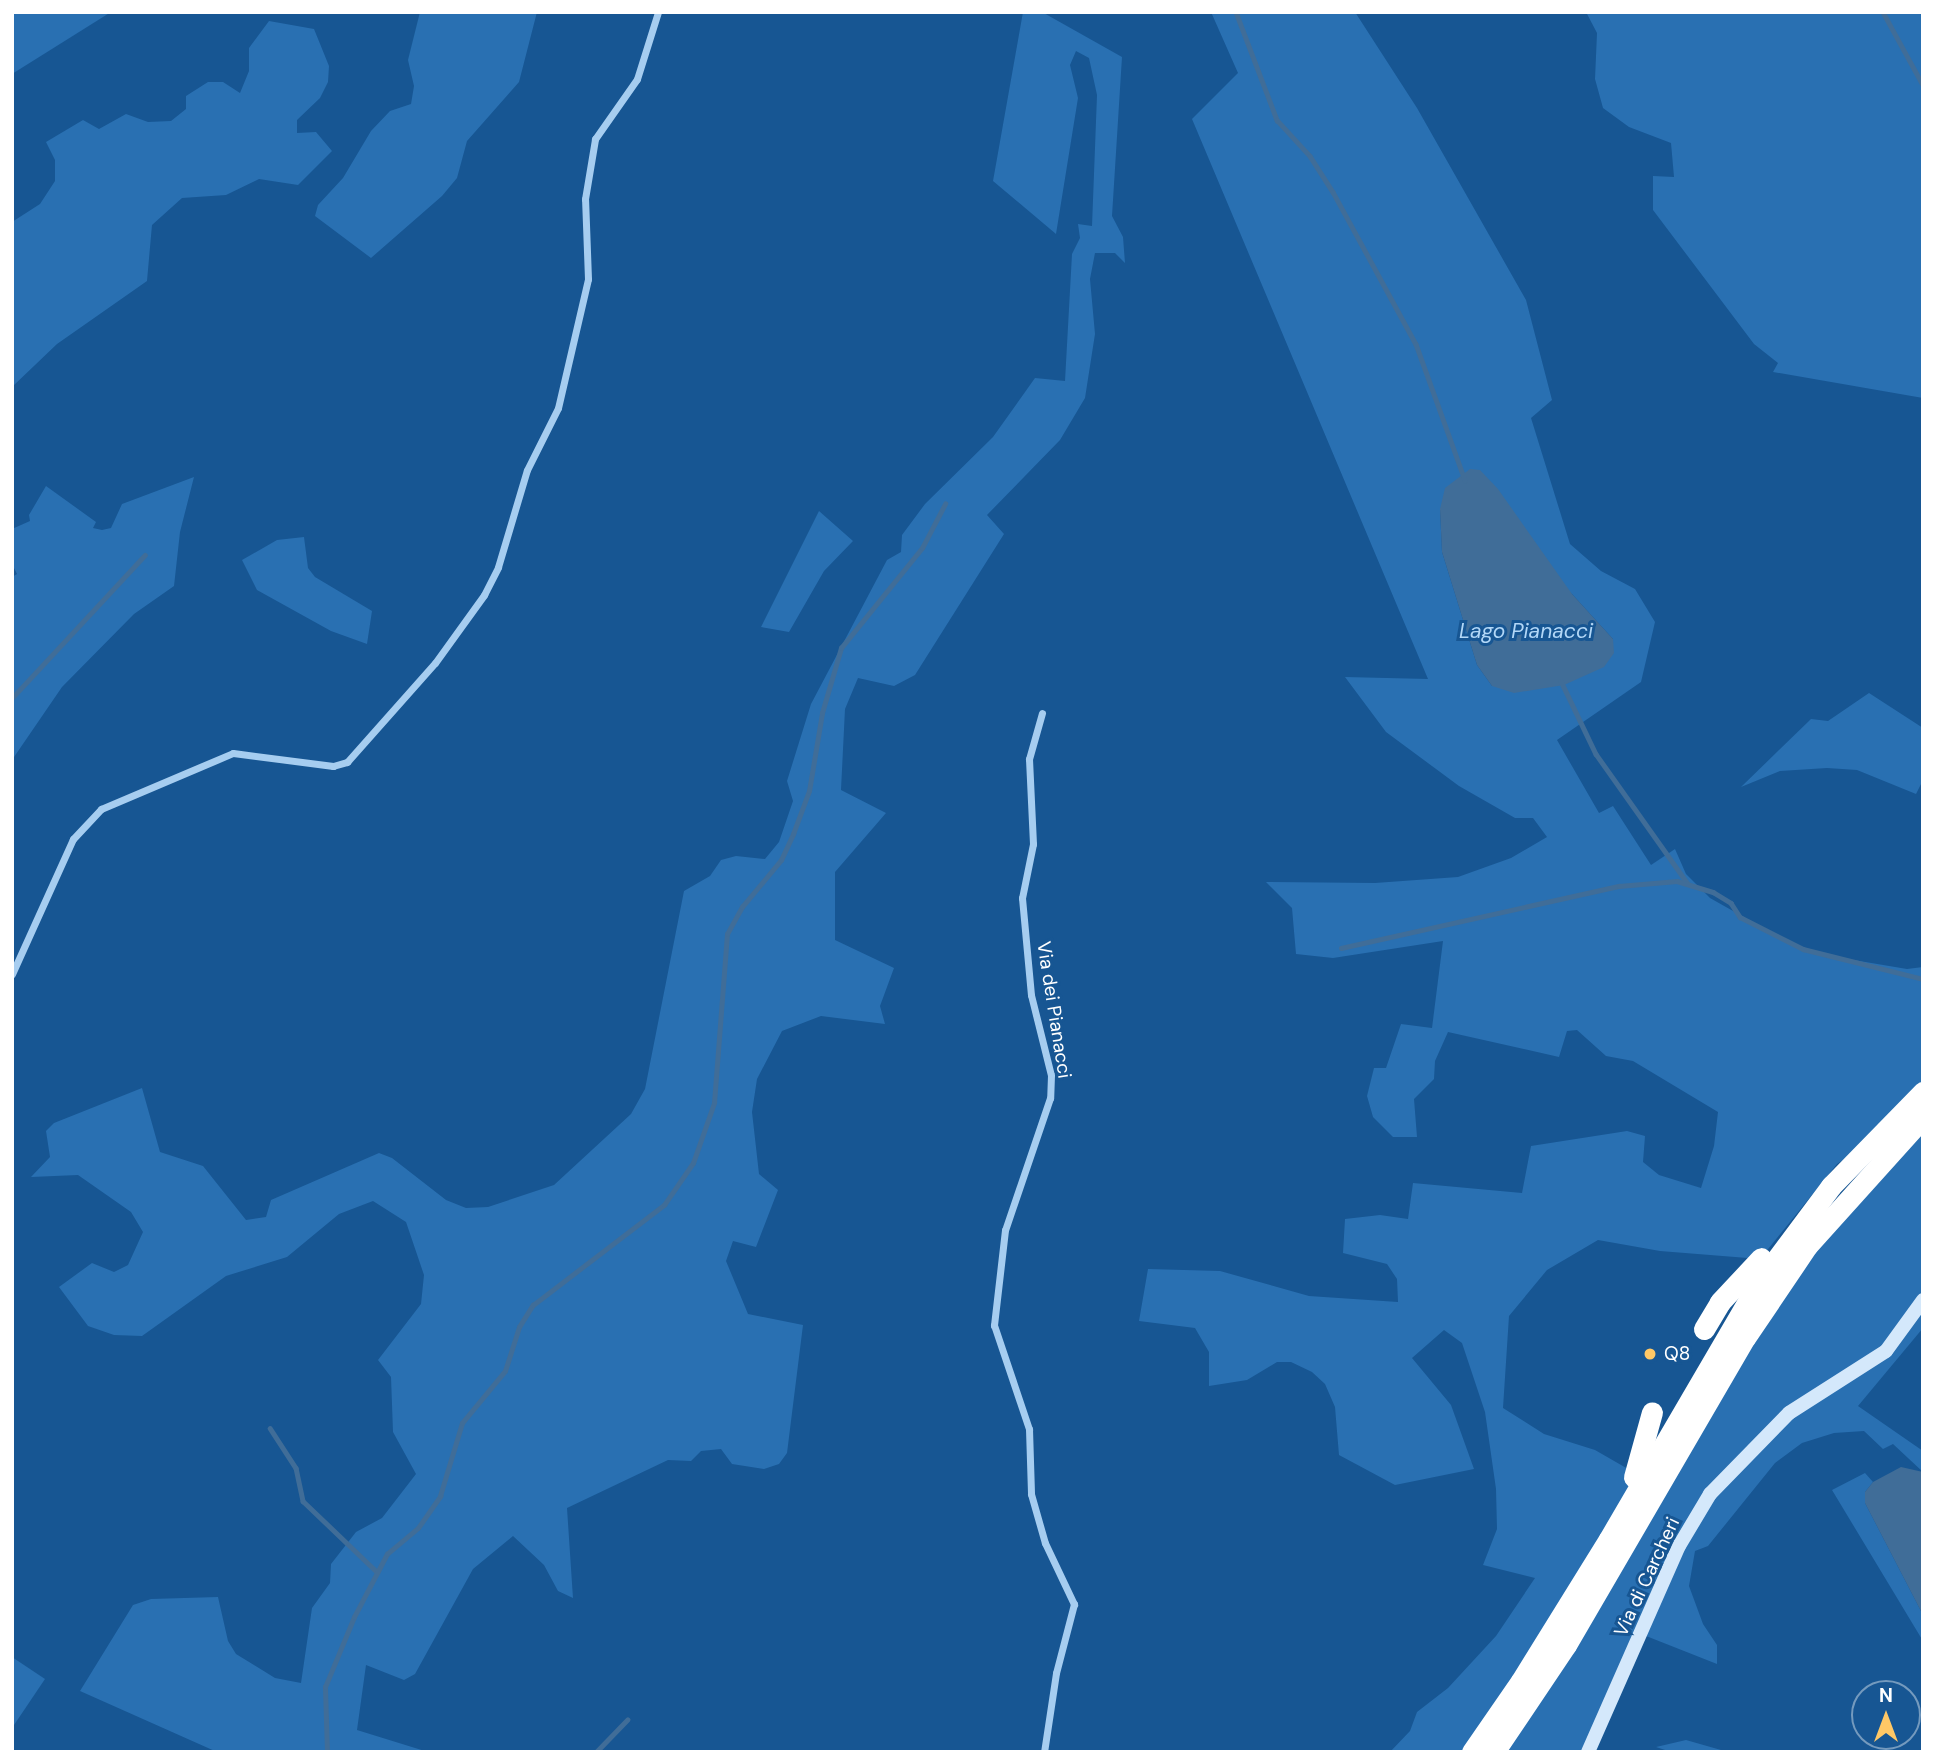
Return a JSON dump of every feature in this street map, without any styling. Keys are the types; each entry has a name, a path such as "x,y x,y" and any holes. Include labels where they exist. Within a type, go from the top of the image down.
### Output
{"highway":[{"path":"1472,1752 1521,1681 1758,1284 1832,1186 1875,1138 1923,1092"},
{"path":"1494,1752 1566,1645 1745,1338 1807,1245 1923,1117"},
{"path":"1704,1329 1720,1302 1747,1276 1837,1164 1875,1138"},
{"path":"1620,1518 1652,1412"}],"street":[{"path":"12,974 74,839 101,809 233,753 254,752 333,766 347,762 435,663 484,595 498,567 527,470 558,408 588,279 585,199 596,139 637,79 658,12"},
{"name":"Via dei Pianacci","path":"1042,713 1028,759 1033,844 1022,898 1031,995 1051,1075 1050,1098 1032,1141 1005,1230 994,1325 1028,1429 1031,1494 1041,1531 1073,1604 1056,1673 1044,1752"},
{"name":"Via di Carcheri","path":"1588,1752 1679,1546 1710,1494 1789,1413 1886,1351 1923,1300"}],"shaded area":[{"path":"12,12 111,12 12,74"},
{"path":"420,12 537,12 519,82 467,141 457,178 442,196 371,258 315,216 318,205 343,178 371,131 390,111 411,104 414,86 408,60"},
{"path":"1023,12 1042,12 1122,57 1112,216 1123,237 1125,263 1115,253 1095,253 1090,279 1095,334 1085,398 1060,440 987,515 1004,534 915,675 894,686 858,678 845,709 841,790 886,813 835,872 835,940 894,968 880,1006 885,1024 821,1016 782,1031 757,1079 752,1112 759,1174 778,1190 756,1247 733,1241 726,1261 748,1314 803,1325 787,1453 779,1464 764,1469 732,1464 721,1449 701,1451 691,1461 668,1460 567,1508 573,1598 558,1591 544,1565 513,1536 473,1569 415,1674 404,1680 366,1665 357,1730 428,1752 217,1752 80,1691 133,1605 151,1599 218,1597 228,1641 236,1654 275,1678 301,1683 312,1608 330,1583 331,1564 356,1532 382,1518 416,1474 393,1432 391,1377 378,1360 421,1304 424,1275 406,1222 373,1201 339,1214 287,1257 226,1276 142,1336 114,1335 88,1326 59,1287 92,1263 114,1272 128,1265 143,1232 131,1212 78,1175 31,1177 50,1157 46,1131 54,1123 142,1088 160,1152 203,1166 246,1220 266,1217 271,1200 379,1153 392,1158 446,1200 466,1208 488,1207 554,1185 631,1114 645,1089 684,891 710,876 721,860 736,856 765,859 779,842 793,801 787,781 811,704 887,560 901,552 902,535 925,504 993,437 1035,378 1065,381 1072,254 1080,238 1078,224 1092,226 1097,95 1089,58 1076,51 1070,65 1078,98 1056,234 993,181"},
{"path":"1211,12 1355,12 1417,108 1526,300 1552,400 1531,418 1570,544 1601,571 1635,589 1655,622 1641,682 1557,740 1599,813 1613,806 1651,865 1675,849 1686,874 1710,898 1806,952 1907,969 1923,967 1923,1092 1875,1138 1837,1164 1760,1259 1660,1251 1598,1240 1547,1270 1509,1316 1503,1408 1544,1434 1595,1450 1635,1473 1620,1518 1472,1752 1390,1752 1410,1731 1417,1712 1448,1688 1496,1636 1535,1578 1483,1565 1497,1529 1496,1489 1485,1412 1462,1343 1444,1330 1412,1358 1451,1405 1474,1469 1395,1485 1339,1455 1335,1407 1325,1384 1312,1372 1291,1362 1277,1362 1247,1380 1209,1386 1209,1352 1195,1328 1139,1321 1148,1269 1220,1271 1309,1296 1398,1302 1397,1279 1387,1264 1343,1253 1345,1219 1380,1215 1408,1219 1413,1183 1522,1193 1531,1146 1627,1131 1645,1136 1643,1162 1659,1175 1701,1188 1714,1146 1718,1112 1633,1061 1606,1056 1577,1030 1567,1031 1559,1057 1448,1032 1435,1061 1434,1079 1414,1099 1417,1137 1393,1137 1373,1117 1367,1096 1374,1068 1386,1068 1401,1024 1432,1028 1443,941 1333,958 1296,954 1292,908 1266,882 1375,883 1458,877 1511,858 1547,837 1533,818 1515,818 1459,786 1386,732 1345,677 1428,679 1192,119 1238,73","holes":["1440,509 1572,594 1613,639 1492,686 1477,665 1442,552"]},
{"path":"1586,12 1923,12 1923,398 1773,372 1778,363 1754,344 1653,210 1653,176 1674,177 1671,143 1629,127 1603,108 1595,79 1597,33"},
{"path":"269,21 314,29 329,66 328,82 320,98 297,120 297,133 316,132 332,151 298,185 259,179 226,195 182,198 152,225 147,281 57,344 12,387 12,222 40,204 55,181 55,160 46,142 83,120 99,129 126,114 148,122 171,121 186,109 186,96 208,82 223,82 240,93 249,71 249,48"},
{"path":"194,477 180,532 174,586 134,614 62,687 12,760 12,577 17,574 12,564 12,529 30,521 29,515 46,486 96,522 93,528 102,530 111,528 122,504"},
{"path":"819,511 853,541 824,571 789,632 761,627"},
{"path":"304,537 308,568 315,577 372,611 367,644 331,631 257,590 242,560 277,540"},
{"path":"1869,693 1923,728 1923,780 1916,794 1857,770 1827,768 1780,771 1741,787 1811,719 1828,721"},
{"path":"1923,1117 1923,1328 1858,1406 1923,1451 1923,1472 1893,1444 1883,1449 1864,1431 1834,1433 1802,1443 1775,1463 1708,1546 1695,1551 1689,1586 1703,1624 1717,1645 1717,1664 1641,1634 1588,1752 1494,1752 1745,1338"},
{"path":"1865,1473 1873,1482 1865,1492 1865,1503 1922,1613 1923,1641 1832,1490"},
{"path":"12,1657 45,1679 12,1728"},
{"path":"1686,1740 1728,1752 1671,1752 1656,1747"}],"water":[{"name":"Lago Pianacci","path":"1470,469 1480,470 1498,489 1572,594 1613,639 1614,653 1604,667 1564,685 1514,693 1492,686 1477,665 1442,552 1440,509 1445,488"},
{"path":"1901,1467 1923,1472 1923,1615 1865,1503 1865,1492 1873,1482"}],"waterway":[{"path":"1236,12 1277,120 1310,156 1333,192 1416,344 1465,480"},
{"path":"1883,12 1923,85"},
{"path":"327,1752 325,1687 354,1617 387,1554 418,1528 440,1496 462,1423 505,1371 519,1327 533,1305 664,1205 693,1163 714,1103 727,934 742,907 781,860 793,834 809,791 822,713 841,648 922,548 945,504"},
{"path":"12,698 145,555"},
{"path":"1561,681 1596,754 1688,884"},
{"path":"1341,948 1619,886 1677,881 1713,892 1731,903 1740,917 1803,949 1923,979"},
{"path":"270,1428 296,1468 303,1501 377,1572"},
{"path":"596,1752 627,1720"}],"place":[{"name":"Q8","path":"1650,1354"}]}
